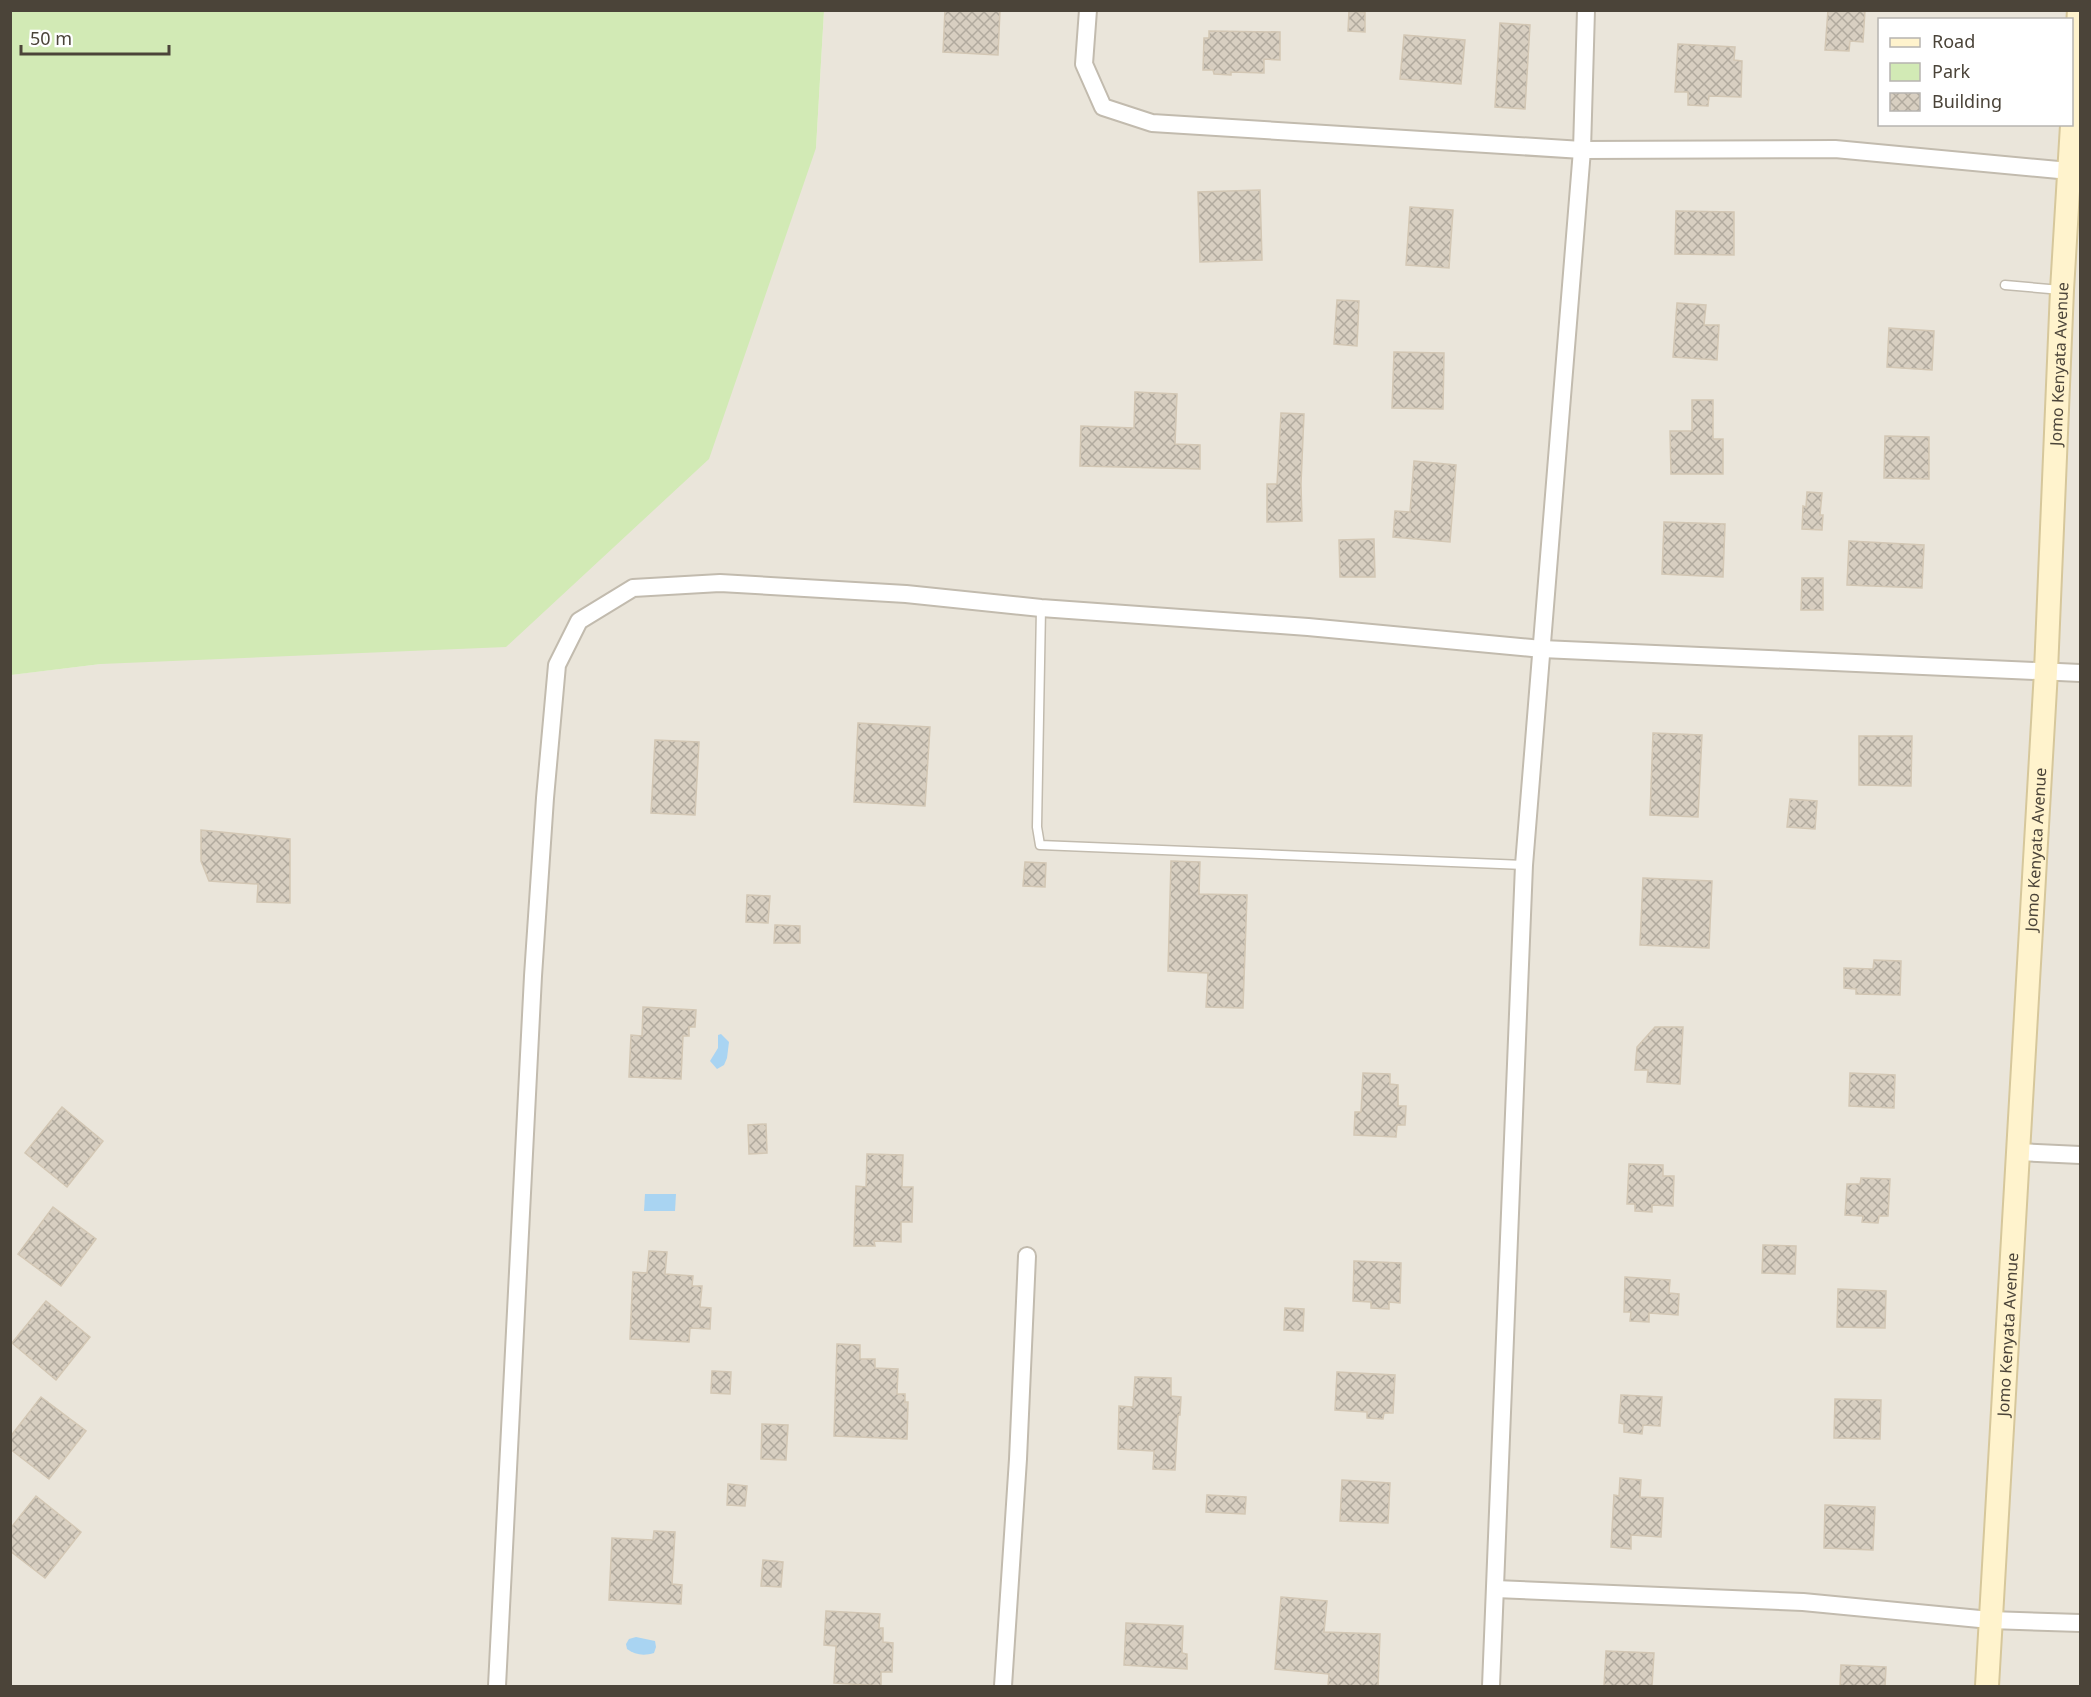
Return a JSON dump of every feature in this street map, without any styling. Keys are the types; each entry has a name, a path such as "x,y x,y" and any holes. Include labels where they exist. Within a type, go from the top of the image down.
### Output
{"street":[{"path":"1088,10 1084,64 1102,107 1152,123 1582,150 1835,149 2075,172"},
{"path":"1491,1686 1524,865 1582,150 1586,10"},
{"name":"Jomo Kenyata Avenue","path":"1986,1686 2046,671 2062,290 2075,172 2079,10"},
{"path":"496,1686 533,976 556,664 579,621 633,588 720,584 906,594 1041,608 1308,627 1542,649 2080,673"},
{"path":"2019,1152 2080,1155"},
{"path":"1003,1686 1018,1459 1027,1256"},
{"path":"1495,1588 1803,1602 1990,1620 2080,1623"}],"lane":[{"path":"2005,285 2062,290"},
{"path":"1041,608 1037,828 1040,845 1524,865"}],"shaded area":[{"path":"824,11 2080,11 2080,1686 11,1686 10,675 101,664 816,148"}],"green space":[{"path":"10,11 824,11 816,148 709,459 506,647 101,664 11,675"}],"water":[{"path":"721,1034 729,1042 724,1065 717,1069 710,1061 718,1048 718,1035"},
{"path":"645,1194 676,1194 675,1211 644,1211"},
{"path":"636,1637 655,1641 654,1653 633,1653 627,1649 626,1644 629,1639"}],"building":[{"path":"945,10 1000,10 998,55 943,52"},
{"path":"1828,10 1865,10 1863,42 1850,41 1849,51 1825,50"},
{"path":"1349,11 1365,12 1365,32 1348,31"},
{"path":"1500,23 1530,25 1525,109 1495,107"},
{"path":"1209,31 1280,32 1280,60 1264,59 1264,73 1231,72 1231,75 1214,74 1213,70 1203,70 1204,38 1209,38"},
{"path":"1404,35 1465,40 1461,84 1400,79"},
{"path":"1678,44 1735,47 1734,60 1742,61 1741,97 1709,96 1708,106 1688,105 1688,92 1675,92"},
{"path":"1260,190 1262,260 1200,262 1198,192"},
{"path":"1410,207 1453,210 1449,268 1406,265"},
{"path":"1676,211 1734,212 1734,255 1675,254"},
{"path":"1337,300 1359,301 1357,346 1334,344"},
{"path":"1677,303 1706,305 1704,325 1719,325 1717,360 1673,357"},
{"path":"1889,328 1934,331 1932,370 1887,367"},
{"path":"1394,352 1444,353 1443,409 1392,408"},
{"path":"1135,392 1177,394 1175,444 1200,445 1200,469 1080,466 1081,426 1134,428"},
{"path":"1692,400 1713,400 1713,439 1723,439 1723,474 1671,474 1670,431 1692,431"},
{"path":"1281,413 1304,414 1302,521 1267,522 1267,484 1277,484"},
{"path":"1885,436 1929,437 1929,479 1884,478"},
{"path":"1414,461 1456,465 1450,542 1393,537 1395,511 1410,512"},
{"path":"1807,492 1822,493 1820,515 1823,515 1822,530 1802,529 1803,506 1806,507"},
{"path":"1664,522 1725,524 1723,577 1662,574"},
{"path":"1374,539 1375,577 1340,577 1339,540"},
{"path":"1849,541 1924,545 1922,588 1847,585"},
{"path":"1802,578 1823,578 1823,610 1801,610"},
{"path":"858,723 930,727 925,806 854,802"},
{"path":"1653,733 1702,735 1698,817 1650,815"},
{"path":"1859,736 1912,736 1911,786 1859,785"},
{"path":"655,740 699,742 695,815 651,813"},
{"path":"1790,799 1817,801 1815,829 1787,827"},
{"path":"201,830 290,839 290,903 257,902 258,884 209,881 201,861"},
{"path":"1171,861 1200,862 1199,894 1247,895 1243,1008 1206,1007 1208,973 1168,971"},
{"path":"1025,862 1046,863 1045,887 1023,886"},
{"path":"1643,878 1712,881 1709,948 1640,945"},
{"path":"747,895 770,896 768,923 746,922"},
{"path":"775,925 800,926 800,943 774,943"},
{"path":"1874,960 1901,961 1900,995 1856,994 1856,989 1844,988 1844,968 1873,969"},
{"path":"643,1007 696,1010 695,1027 689,1027 689,1036 683,1036 681,1079 629,1077 631,1035 642,1036"},
{"path":"1655,1027 1683,1027 1680,1084 1647,1082 1648,1070 1635,1070 1637,1047"},
{"path":"1363,1073 1390,1074 1390,1084 1398,1085 1398,1106 1406,1106 1405,1125 1397,1125 1396,1137 1354,1135 1355,1112 1361,1112"},
{"path":"1850,1073 1895,1075 1894,1108 1849,1106"},
{"path":"62,1107 103,1141 67,1187 25,1153"},
{"path":"766,1124 767,1153 749,1154 748,1125"},
{"path":"867,1154 903,1155 902,1187 913,1187 912,1222 901,1222 901,1242 874,1241 875,1246 854,1246 856,1186 866,1187"},
{"path":"1629,1164 1663,1165 1663,1176 1674,1176 1673,1206 1652,1205 1652,1212 1635,1211 1635,1204 1627,1204"},
{"path":"1861,1178 1890,1179 1888,1216 1879,1216 1878,1223 1862,1222 1863,1216 1845,1215 1847,1184 1860,1184"},
{"path":"53,1207 96,1239 61,1286 18,1254"},
{"path":"1763,1245 1796,1246 1795,1274 1762,1273"},
{"path":"649,1251 667,1252 665,1274 693,1276 692,1286 702,1286 700,1307 711,1308 710,1329 690,1328 689,1342 630,1339 633,1272 647,1273"},
{"path":"1354,1261 1401,1263 1400,1303 1389,1302 1389,1309 1371,1308 1371,1302 1353,1301"},
{"path":"1625,1277 1670,1280 1669,1293 1679,1294 1678,1315 1649,1313 1649,1322 1630,1321 1631,1312 1624,1312"},
{"path":"1838,1289 1886,1291 1885,1328 1837,1327"},
{"path":"46,1301 90,1337 56,1380 12,1343"},
{"path":"1285,1308 1304,1309 1303,1331 1284,1330"},
{"path":"837,1344 860,1345 860,1359 875,1359 875,1368 898,1369 897,1394 905,1394 905,1402 908,1402 907,1439 834,1436"},
{"path":"712,1371 731,1372 730,1394 711,1393"},
{"path":"1337,1372 1395,1375 1393,1413 1384,1413 1383,1419 1367,1418 1367,1412 1335,1410"},
{"path":"1135,1377 1171,1378 1171,1396 1181,1397 1175,1470 1153,1469 1154,1451 1118,1449 1119,1406 1133,1407"},
{"path":"1621,1395 1662,1397 1660,1426 1643,1425 1642,1434 1624,1432 1624,1424 1619,1423"},
{"path":"41,1397 86,1431 49,1479 10,1449 10,1437"},
{"path":"1835,1399 1881,1400 1880,1439 1834,1438"},
{"path":"762,1424 788,1425 786,1460 761,1459"},
{"path":"1620,1478 1641,1480 1640,1497 1663,1498 1661,1537 1631,1535 1631,1549 1611,1547 1614,1495 1619,1496"},
{"path":"1342,1480 1390,1483 1388,1523 1340,1521"},
{"path":"728,1484 747,1486 745,1506 727,1505"},
{"path":"1207,1495 1246,1497 1245,1514 1206,1512"},
{"path":"36,1496 81,1532 45,1578 10,1551 10,1529"},
{"path":"1825,1505 1875,1507 1873,1550 1824,1548"},
{"path":"654,1531 675,1532 672,1584 682,1585 681,1604 609,1600 612,1538 653,1540"},
{"path":"763,1560 783,1562 781,1587 761,1586"},
{"path":"1281,1597 1327,1601 1324,1632 1380,1634 1378,1686 1328,1686 1329,1674 1275,1669"},
{"path":"826,1611 880,1614 879,1628 883,1628 883,1642 893,1643 892,1672 881,1672 881,1686 834,1683 836,1646 824,1645"},
{"path":"1126,1623 1183,1626 1182,1653 1187,1654 1187,1669 1124,1665"},
{"path":"1606,1651 1654,1653 1652,1686 1604,1686"},
{"path":"1841,1665 1886,1667 1885,1686 1840,1686"}]}
